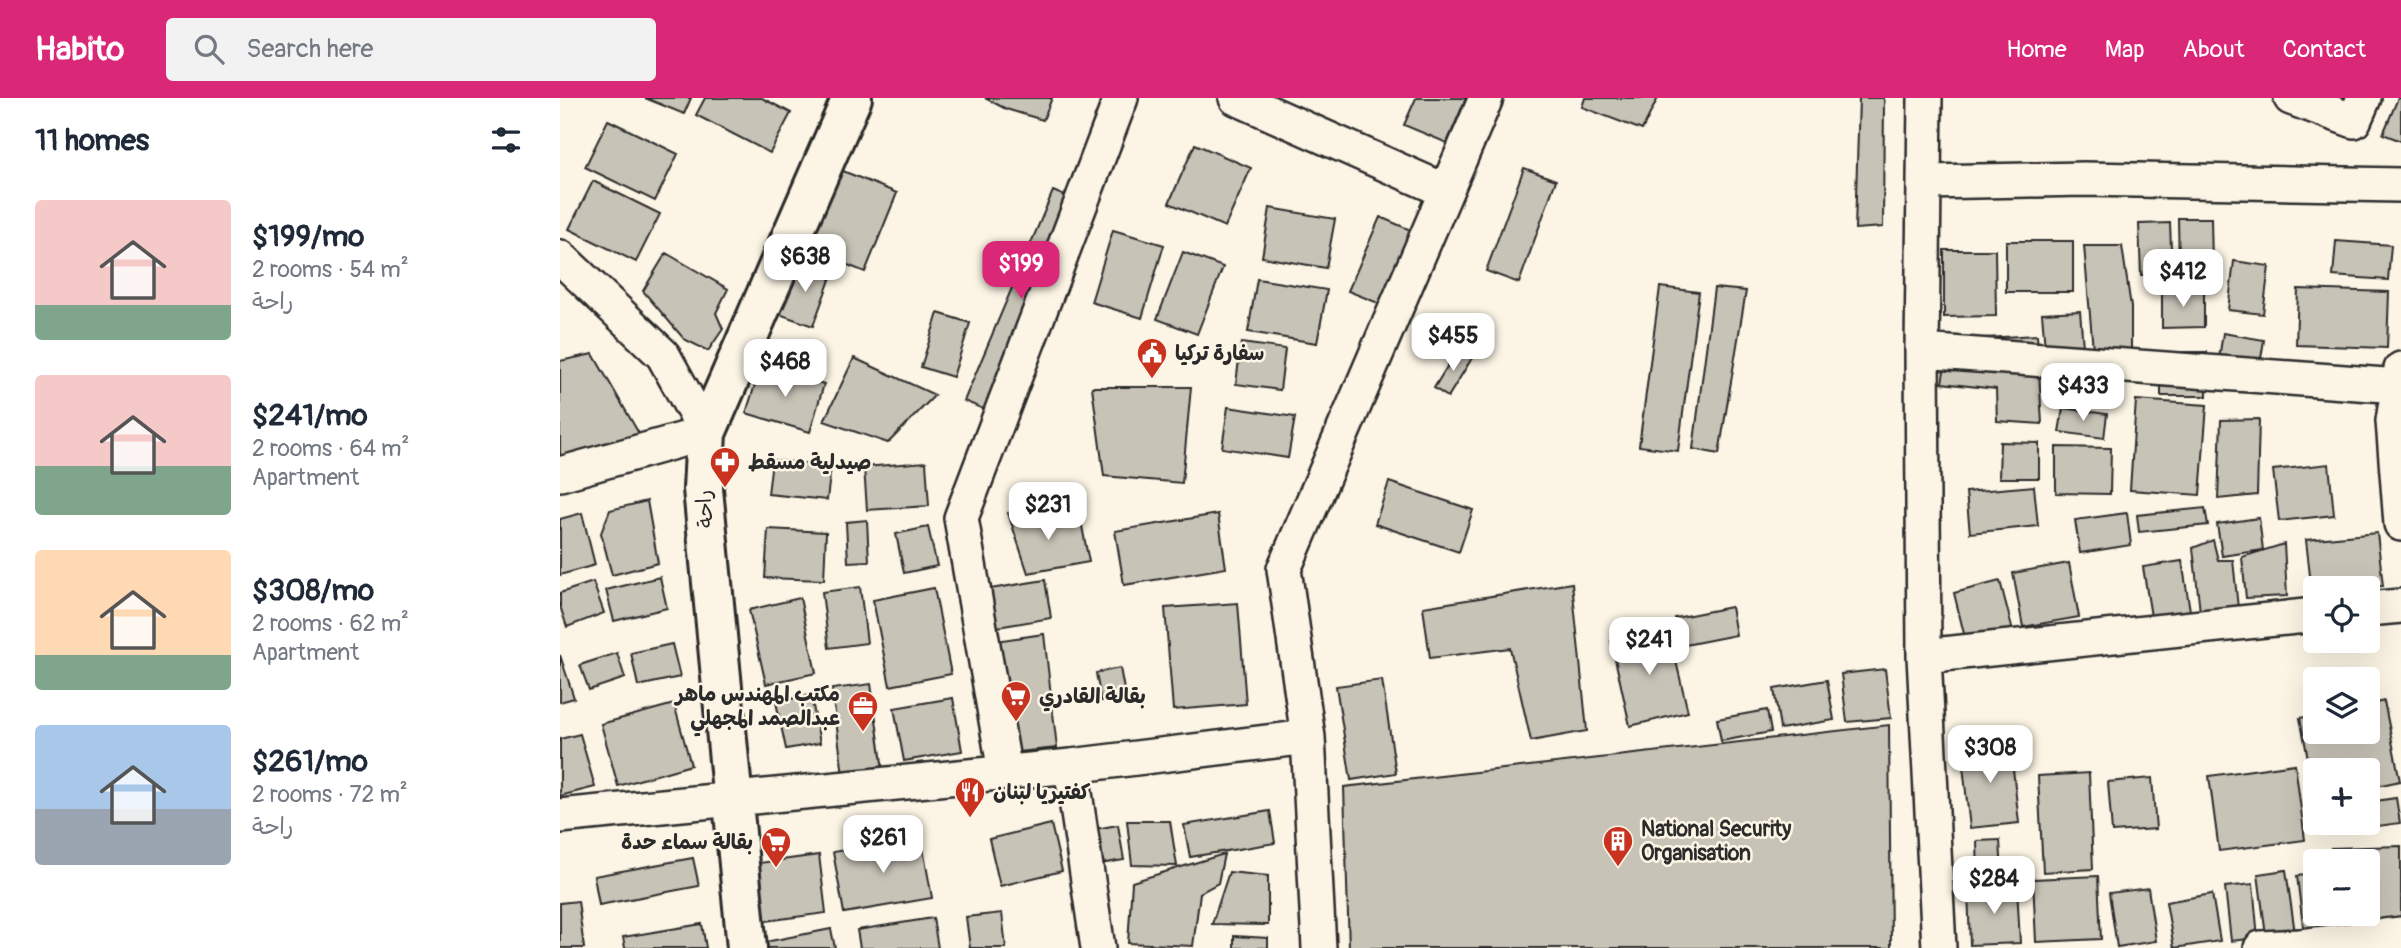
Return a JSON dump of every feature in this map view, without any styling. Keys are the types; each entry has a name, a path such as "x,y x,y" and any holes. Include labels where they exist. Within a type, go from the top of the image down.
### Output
{"street":[{"name":"راحة","path":"747,948 703,489 706,433 852,98"},
{"path":"1005,772 961,518 1121,98"},
{"path":"1236,98 1446,191"},
{"path":"1319,948 1308,737 1284,569 1486,98"},
{"path":"1925,98 1924,656 1939,948"},
{"path":"2291,98 2354,121 2364,98"},
{"path":"1925,182 2084,179 2401,185"},
{"path":"560,257 663,355 706,433 560,474"},
{"path":"1923,351 2400,378 2397,421 2401,524"},
{"path":"2380,608 2401,606"},
{"path":"1924,656 2303,616"},
{"path":"560,816 1071,766 1308,737"},
{"path":"1071,766 1098,948"},
{"path":"2261,948 2401,934"}],"building":[{"path":"645,98 691,98 684,114"},
{"path":"705,98 762,98 791,113 770,153 696,115"},
{"path":"985,98 1052,98 1043,120 1006,109"},
{"path":"1416,98 1466,98 1447,143 1404,125"},
{"path":"1585,98 1658,98 1642,130 1582,107"},
{"path":"1859,98 1884,98 1883,227 1855,229"},
{"path":"2398,98 2401,98 2401,141 2383,134"},
{"path":"608,120 678,154 655,201 585,167"},
{"path":"1195,144 1251,168 1225,227 1169,203"},
{"path":"1524,168 1556,180 1519,283 1486,271"},
{"path":"838,169 897,193 865,272 805,248"},
{"path":"593,181 660,214 636,262 569,229"},
{"path":"1053,191 1077,201 988,411 964,401"},
{"path":"1270,208 1335,219 1326,268 1262,257"},
{"path":"1380,217 1420,234 1388,307 1348,291"},
{"path":"2178,218 2211,218 2212,265 2179,265"},
{"path":"2170,223 2172,273 2141,275 2139,224"},
{"path":"1113,230 1164,245 1142,318 1091,302"},
{"path":"2006,241 2073,241 2073,292 2006,292"},
{"path":"2336,241 2391,245 2388,280 2333,276"},
{"path":"2084,246 2122,246 2131,307 2131,362 2094,361"},
{"path":"1944,250 1995,250 1996,316 1944,317"},
{"path":"1183,252 1223,267 1197,334 1157,319"},
{"path":"666,253 728,289 716,313 723,329 708,351 684,339 643,291"},
{"path":"2234,261 2269,266 2263,314 2228,310"},
{"path":"797,262 832,274 813,326 779,314"},
{"path":"1257,279 1327,290 1317,343 1248,332"},
{"path":"1660,287 1699,292 1678,451 1639,446"},
{"path":"1714,288 1746,291 1719,454 1693,449"},
{"path":"2298,289 2389,292 2387,348 2296,345"},
{"path":"2204,290 2204,327 2162,328 2162,291"},
{"path":"2080,311 2085,371 2047,373 2042,313"},
{"path":"938,313 970,323 953,377 921,367"},
{"path":"2223,333 2264,340 2257,383 2216,377"},
{"path":"2037,335 2042,424 1997,421 1996,389 1942,383 1949,340"},
{"path":"1241,343 1285,349 1280,390 1236,384"},
{"path":"1458,349 1472,358 1448,397 1434,388"},
{"path":"2161,352 2207,352 2207,396 2161,396"},
{"path":"593,354 645,444 560,464 560,361"},
{"path":"854,358 935,395 888,443 824,421"},
{"path":"761,366 824,384 810,432 746,413"},
{"path":"1092,387 1191,387 1182,483 1104,476"},
{"path":"2136,400 2207,405 2200,495 2130,490"},
{"path":"1228,407 1295,417 1288,458 1222,448"},
{"path":"2063,408 2107,414 2104,438 2059,432"},
{"path":"2259,419 2257,495 2218,499 2221,420"},
{"path":"2000,442 2039,443 2039,478 1999,478"},
{"path":"2056,447 2111,448 2110,494 2056,493"},
{"path":"772,460 831,466 827,500 768,494"},
{"path":"926,462 929,506 867,510 864,467"},
{"path":"2329,464 2334,515 2279,521 2273,470"},
{"path":"1389,482 1473,510 1459,552 1375,524"},
{"path":"2034,486 2038,526 1970,533 1966,492"},
{"path":"647,501 658,563 612,575 601,533 610,510"},
{"path":"1033,507 1043,530 1081,521 1089,562 1028,573 1008,513"},
{"path":"2205,508 2208,525 2139,532 2137,515"},
{"path":"582,513 595,565 560,575 560,519"},
{"path":"2127,513 2131,545 2080,553 2075,520"},
{"path":"1218,514 1226,568 1124,585 1115,531"},
{"path":"2259,518 2263,550 2222,556 2217,524"},
{"path":"867,520 869,561 848,562 846,522"},
{"path":"928,527 937,566 904,573 896,534"},
{"path":"768,529 826,532 824,580 765,578"},
{"path":"2377,533 2383,586 2380,586 2380,576 2310,576 2306,540"},
{"path":"2213,540 2218,560 2233,560 2238,608 2200,612 2193,548"},
{"path":"2284,544 2287,596 2246,598 2242,557"},
{"path":"2182,561 2192,623 2153,629 2143,567"},
{"path":"2069,563 2079,617 2023,627 2013,573"},
{"path":"660,577 667,608 614,621 606,590"},
{"path":"1045,580 1051,618 991,628 984,590"},
{"path":"2000,581 2013,631 1966,642 1954,593"},
{"path":"593,582 604,613 567,627 560,606 560,593"},
{"path":"1572,583 1587,731 1531,741 1510,648 1430,658 1423,607"},
{"path":"860,587 867,643 829,648 822,592"},
{"path":"934,588 951,674 890,686 873,600"},
{"path":"800,598 816,673 766,684 749,610"},
{"path":"1238,603 1246,704 1173,710 1165,608"},
{"path":"1731,607 1736,635 1680,646 1675,618"},
{"path":"1668,627 1688,712 1630,726 1611,641"},
{"path":"1044,634 1057,748 1008,753 995,641"},
{"path":"672,644 680,677 638,686 631,653"},
{"path":"617,653 625,678 589,690 580,665"},
{"path":"560,655 574,698 560,702"},
{"path":"1120,668 1125,695 1101,701 1096,673"},
{"path":"1885,669 1891,718 1847,722 1841,674"},
{"path":"1382,680 1396,773 1351,780 1336,686"},
{"path":"1827,680 1834,720 1780,729 1774,689"},
{"path":"871,684 883,770 843,775 832,689"},
{"path":"811,695 820,743 786,749 776,702"},
{"path":"953,698 962,751 904,761 894,708"},
{"path":"2384,701 2400,781 2380,785 2380,758 2308,758 2305,744 2380,744 2380,702"},
{"path":"674,704 691,765 618,786 601,724"},
{"path":"1767,710 1771,732 1721,741 1717,719"},
{"name":"National Security Organisation","path":"1889,725 1891,948 1349,948 1344,787"},
{"path":"580,734 595,787 560,796 560,739"},
{"path":"2010,742 2019,823 1970,828 1961,748"},
{"path":"2295,764 2305,840 2219,851 2209,776"},
{"path":"2089,773 2093,869 2043,872 2038,776"},
{"path":"2152,778 2156,829 2112,832 2108,782"},
{"path":"2396,798 2400,823 2380,826 2380,800"},
{"path":"1270,811 1275,843 1190,857 1184,825"},
{"path":"1127,821 1170,821 1177,866 1132,865"},
{"path":"1051,824 1062,871 1000,886 989,839"},
{"path":"1118,825 1124,860 1100,864 1095,829"},
{"path":"921,837 932,898 844,913 833,852"},
{"path":"2000,840 2002,875 1978,876 1977,841"},
{"path":"2401,846 2401,920 2380,921 2380,849 2331,848"},
{"path":"1224,854 1218,883 1200,893 1193,946 1128,943 1132,882"},
{"path":"819,855 826,913 765,921 759,863"},
{"path":"693,858 699,886 599,905 594,876"},
{"path":"2286,870 2296,940 2267,944 2258,874"},
{"path":"1229,872 1268,876 1268,925 1212,924"},
{"path":"2303,875 2303,926 2327,926 2328,933 2304,935 2297,876"},
{"path":"2098,876 2101,939 2036,942 2033,879"},
{"path":"2253,884 2258,938 2231,941 2225,887"},
{"path":"2017,886 2020,943 1970,945 1968,888"},
{"path":"2148,888 2156,941 2117,947 2109,893"},
{"path":"2212,894 2220,941 2174,948 2166,902"},
{"path":"578,901 584,948 560,948 560,903"},
{"path":"1002,913 1006,948 970,948 966,917"},
{"path":"933,918 938,948 860,948 857,930"},
{"path":"702,924 706,948 625,948 623,937"},
{"path":"831,929 835,948 766,948 765,942"},
{"path":"1234,936 1268,938 1268,948 1234,948"}],"place":[{"name":"سفارة تركيا","path":"1152,380"},
{"name":"صيدلية مسقط","path":"725,489"},
{"name":"بقالة القادري","path":"1016,723"},
{"name":"مكتب المهندس ماهر عبدالصمد المجهلي","path":"863,733"},
{"name":"كفتيريا لبنان","path":"970,819"},
{"name":"National Security Organisation","path":"1618,868"},
{"name":"بقالة سماء حدة","path":"776,869"}]}
